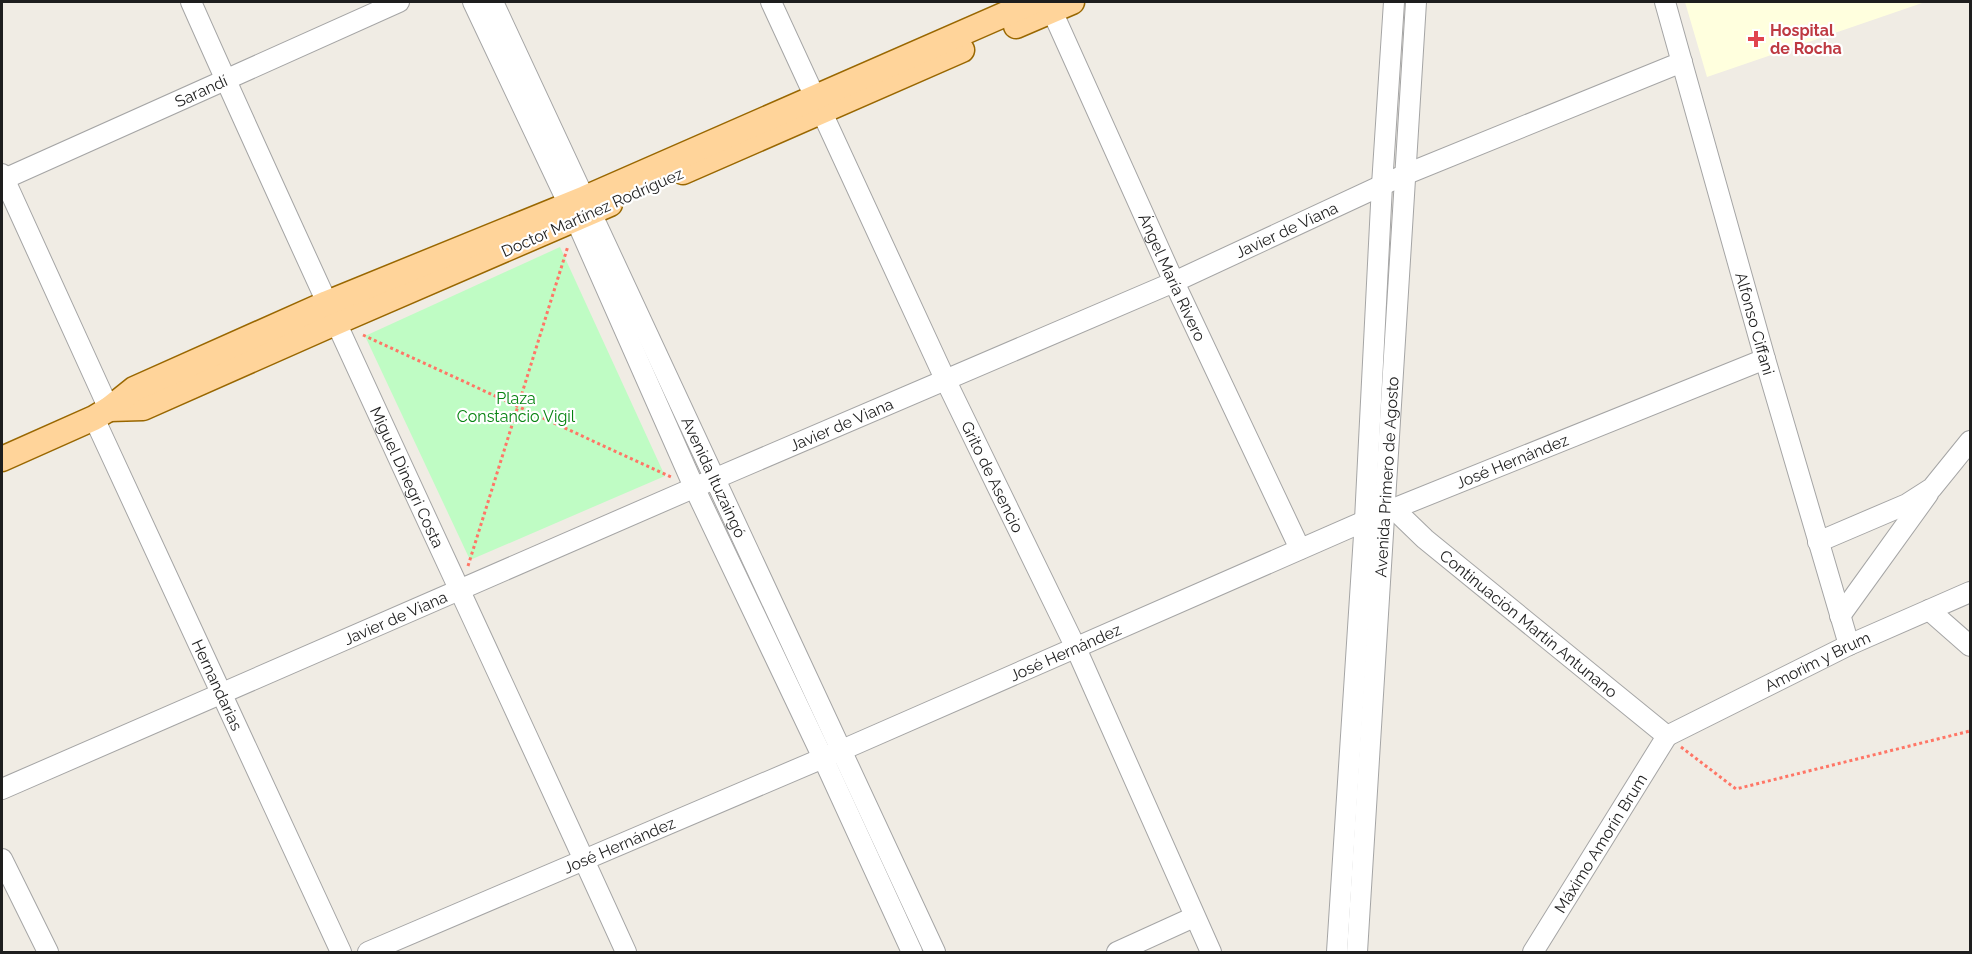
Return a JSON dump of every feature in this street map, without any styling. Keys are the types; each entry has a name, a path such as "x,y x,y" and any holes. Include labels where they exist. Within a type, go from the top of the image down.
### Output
{"main road":[{"name":"Doctor Martínez Rodríguez","path":"2,459 102,413 143,408 331,313 1051,4"}],"street":[{"name":"Miguel Dinegri Costa","path":"191,2 331,313 626,952"},
{"name":"Sarandí","path":"2,178 399,2"},
{"name":"Avenida Ituzaingó","path":"473,2 580,208 714,479 935,952"},
{"name":"Avenida Ituzaingó","path":"493,2 694,488 823,758 912,952"},
{"name":"Grito de Asencio","path":"771,2 945,379 1075,646 1211,952"},
{"name":"Avenida Primero de Agosto","path":"1338,952 1394,2"},
{"name":"Avenida Primero de Agosto","path":"1357,952 1388,511 1404,175 1416,2"},
{"name":"Alfonso Ciffani","path":"1665,2 1765,359 1849,645"},
{"name":"Ángel María Rivero","path":"1051,4 1174,282 1300,549"},
{"name":"Javier de Viana","path":"2,789 945,379 1174,282 1404,175 1682,62"},
{"name":"Hernandarias","path":"2,178 222,694 341,952"},
{"name":"José Hernández","path":"368,952 842,750 1365,520 1765,359"},
{"path":"1840,616 1932,488 1971,441"},
{"path":"1818,542 1907,504 1932,488"},
{"name":"Continuación Martín Antunano","path":"1388,511 1666,736"},
{"name":"Amorim y Brum","path":"1666,736 1849,645 1971,592"},
{"path":"1929,610 1971,646"},
{"name":"Máximo Amorín Brum","path":"1533,952 1666,736"},
{"path":"2,859 48,952"},
{"path":"1117,952 1194,917"}],"path":[{"path":"460,590 580,208"},
{"path":"331,313 517,406 694,488"},
{"path":"1666,736 1736,789 1971,731"}],"shaded area":[{"name":"Hospital de Rocha","path":"1685,2 1925,2 1707,77"}],"green space":[{"name":"Plaza Constancio Vigil","path":"560,247 665,476 470,560 365,336"}],"place":[{"name":"Hospital de Rocha","path":"1756,39"}]}
